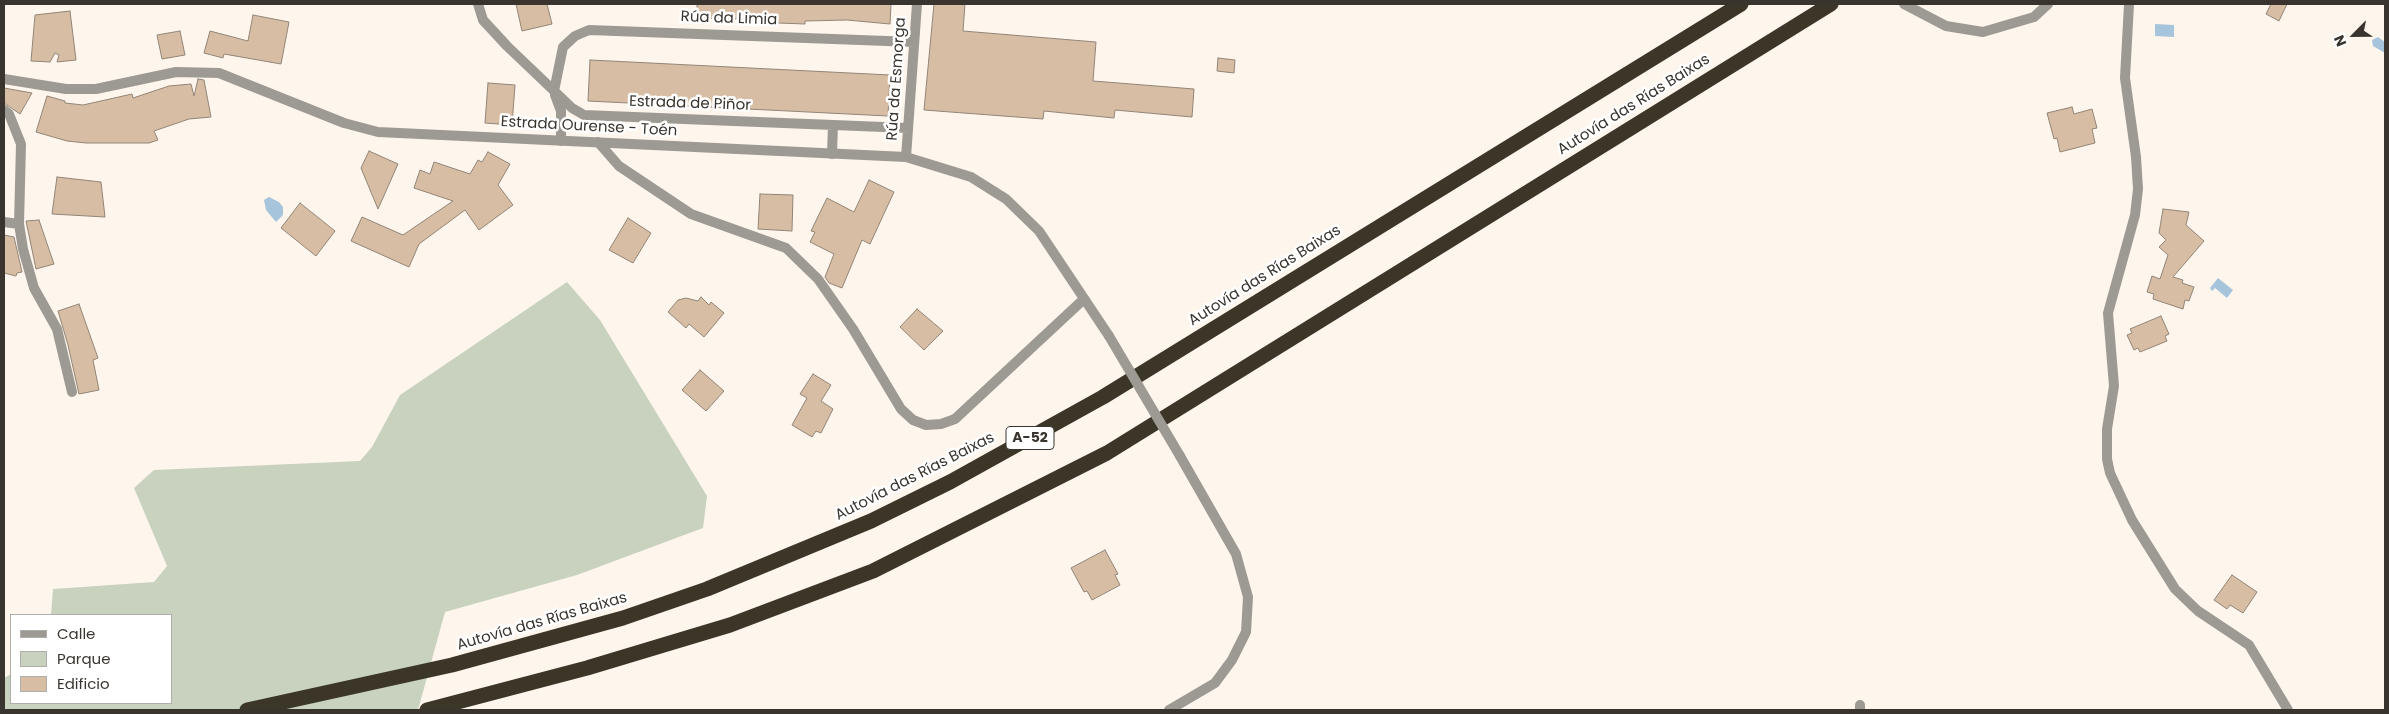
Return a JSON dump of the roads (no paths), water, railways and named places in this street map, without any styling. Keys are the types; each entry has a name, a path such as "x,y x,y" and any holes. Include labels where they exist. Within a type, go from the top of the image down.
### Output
{"highway":[{"name":"Autovía das Rías Baixas","path":"247,710 452,665 623,618 707,589 871,522 950,482 1103,397 1741,4"},
{"name":"Autovía das Rías Baixas","path":"427,710 587,668 730,625 874,571 1107,453 1831,4"}],"street":[{"name":"Estrada de Piñor","path":"478,4 483,20 572,108 584,115 908,128"},
{"name":"Rúa da Esmorga","path":"906,157 917,4"},
{"path":"1904,4 1946,26 1983,32 2034,17 2048,4"},
{"path":"2129,4 2125,78 2136,157 2138,189 2135,215 2108,313 2114,386 2107,430 2106,459 2110,473 2132,520 2176,589 2198,612 2249,645 2288,710"},
{"name":"Rúa da Limia","path":"554,91 563,47 575,36 589,30 914,42"},
{"name":"Estrada Ourense - Toén","path":"4,79 66,89 96,89 176,72 218,73 344,123 378,132 906,157 971,177 1006,199 1039,231 1109,336 1236,554 1248,597 1246,632 1232,660 1216,683 1169,710"},
{"path":"554,91 561,111 561,140"},
{"path":"4,110 9,114 21,144 19,224 23,249 34,288 57,329 72,392"},
{"path":"832,154 833,125"},
{"path":"598,142 618,166 691,214 786,248 818,279 853,329 900,409 912,420 926,425 941,424 955,419 1084,299"},
{"path":"4,222 19,224"}],"water":[{"path":"2155,24 2174,25 2174,37 2155,36"},
{"path":"2378,37 2385,42 2385,53 2373,46 2372,40"},
{"path":"269,197 279,202 283,207 283,215 276,222 266,210 264,200"},
{"path":"2218,278 2233,290 2227,298 2215,288 2212,291 2210,288"}]}
